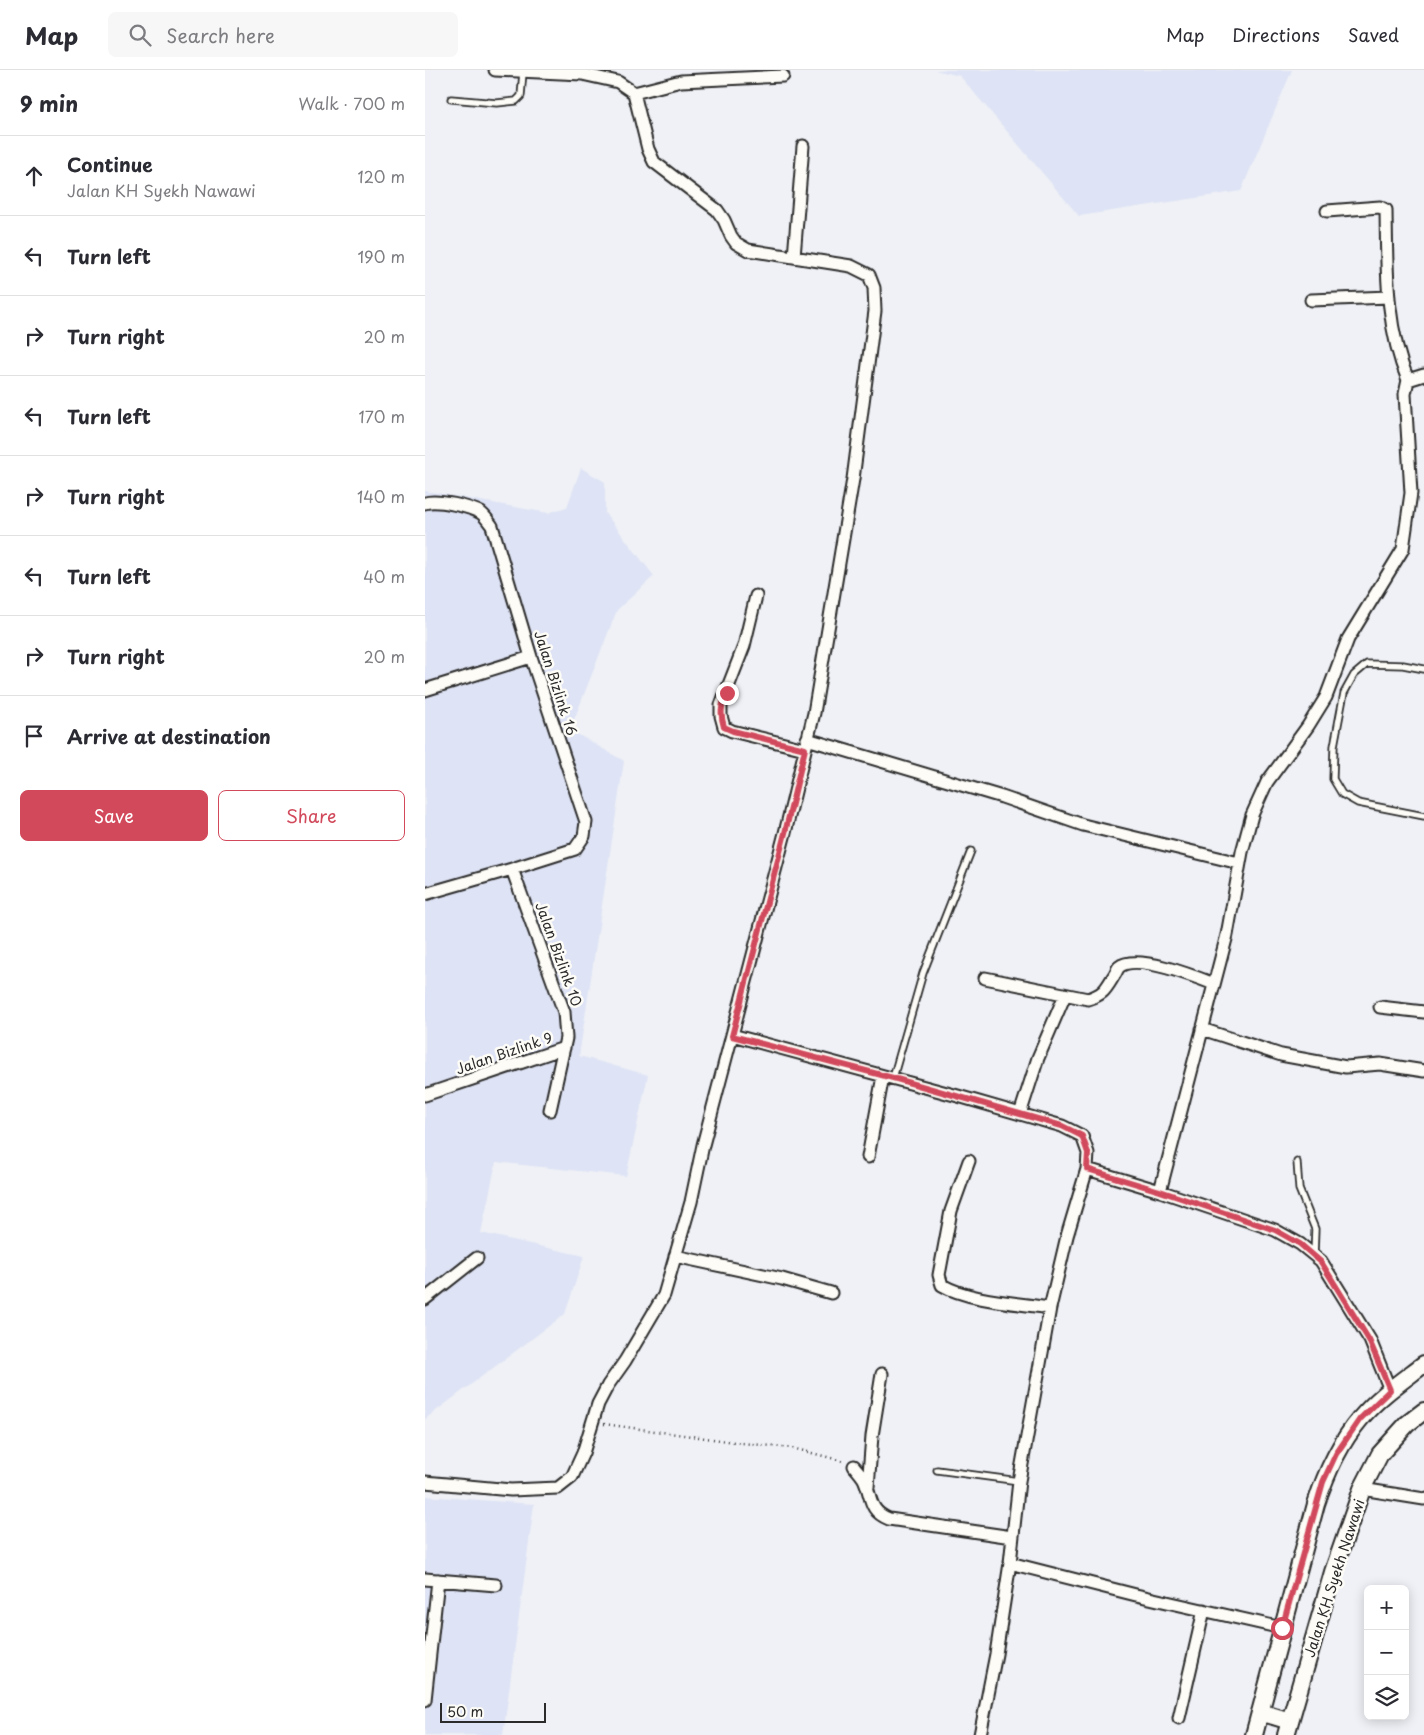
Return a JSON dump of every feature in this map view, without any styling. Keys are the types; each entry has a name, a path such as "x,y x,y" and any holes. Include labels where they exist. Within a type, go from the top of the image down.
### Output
{"main road":[{"path":"1253,1735 1323,1482 1336,1454 1360,1419 1390,1390 1424,1364"},
{"name":"Jalan KH Syekh Nawawi","path":"1288,1728 1333,1572 1362,1489 1380,1454 1407,1424 1424,1411"},
{"path":"1260,1712 1288,1728"}],"street":[{"path":"425,1482 511,1490 558,1488 572,1477 583,1453 598,1404 664,1295 691,1202 703,1145 785,833 813,713 853,479 875,311 874,288 869,275 851,266 748,250 737,243 731,236 717,210 654,162 648,149 634,93 619,76 495,70"},
{"path":"634,93 681,81 783,76"},
{"path":"793,257 803,146"},
{"path":"1160,1191 1227,935 1239,863 1251,815 1267,782 1308,726 1326,697 1348,639 1403,549 1411,493 1405,394 1408,380 1403,369 1390,316 1386,210 1380,207 1327,212"},
{"path":"1311,300 1389,297"},
{"path":"1408,380 1424,375"},
{"name":"Jalan Bizlink 16","path":"428,502 461,506 482,514 492,526 531,657 586,822 584,836 575,849 512,869"},
{"path":"756,596 744,646 721,705 724,727 733,731 806,744 1002,798 1083,824 1239,863"},
{"path":"425,690 531,657"},
{"path":"425,894 512,869"},
{"name":"Jalan Bizlink 10","path":"512,869 564,1012 567,1038 550,1110"},
{"path":"985,978 1088,999 1101,995 1119,967 1131,963 1148,963 1214,984"},
{"path":"1020,1114 1038,1058 1065,995"},
{"path":"1380,1007 1424,1012"},
{"path":"1202,1029 1281,1055 1346,1068 1380,1064 1424,1071"},
{"path":"732,1036 1020,1114 1062,1126 1082,1136 1088,1153 1087,1169 1067,1236 1050,1308 1019,1481 1010,1563 996,1654 980,1735"},
{"name":"Jalan Bizlink 9","path":"425,1096 564,1048"},
{"path":"868,1157 888,1077"},
{"path":"969,1161 951,1211 939,1275 942,1285 949,1290 976,1297 1050,1308"},
{"path":"1087,1169 1160,1191 1275,1230 1300,1244 1321,1262 1369,1340 1390,1390"},
{"path":"675,1256 783,1279 831,1292"},
{"path":"425,1299 477,1258"},
{"path":"868,1491 871,1444 882,1374"},
{"path":"854,1466 863,1477 875,1509 881,1516 889,1519 1012,1537"},
{"path":"1362,1489 1424,1499"},
{"path":"1010,1563 1137,1595 1282,1628"},
{"path":"425,1579 497,1584"},
{"path":"425,1700 438,1580"},
{"path":"1179,1718 1204,1610"}],"lane":[{"path":"451,99 497,102 516,101 521,96 523,72"},
{"path":"1424,670 1403,665 1367,664 1354,675 1344,693 1334,746 1333,779 1342,794 1358,803 1424,816"},
{"path":"888,1077 923,973 971,852"},
{"path":"1297,1162 1299,1189 1315,1229 1314,1256"},
{"path":"937,1470 1019,1481"}],"path":[{"path":"592,1422 792,1448 840,1459 854,1466"}],"shaded area":[{"path":"935,70 1292,70 1241,191 1079,216 960,76"},
{"path":"581,468 605,482 605,513 654,576 617,610 570,730 624,761 579,1056 648,1075 626,1176 496,1162 481,1233 584,1256 565,1314 425,1419 425,491 548,513 567,507"},
{"path":"425,1496 534,1504 503,1735 425,1735"}],"route":[{"path":"727,693 721,705 724,727 733,731 805,749 732,1036 893,1078 1062,1126 1082,1136 1088,1153 1087,1169 1160,1191 1275,1230 1300,1244 1321,1262 1369,1340 1390,1390 1360,1419 1336,1454 1323,1482 1282,1628"}]}
